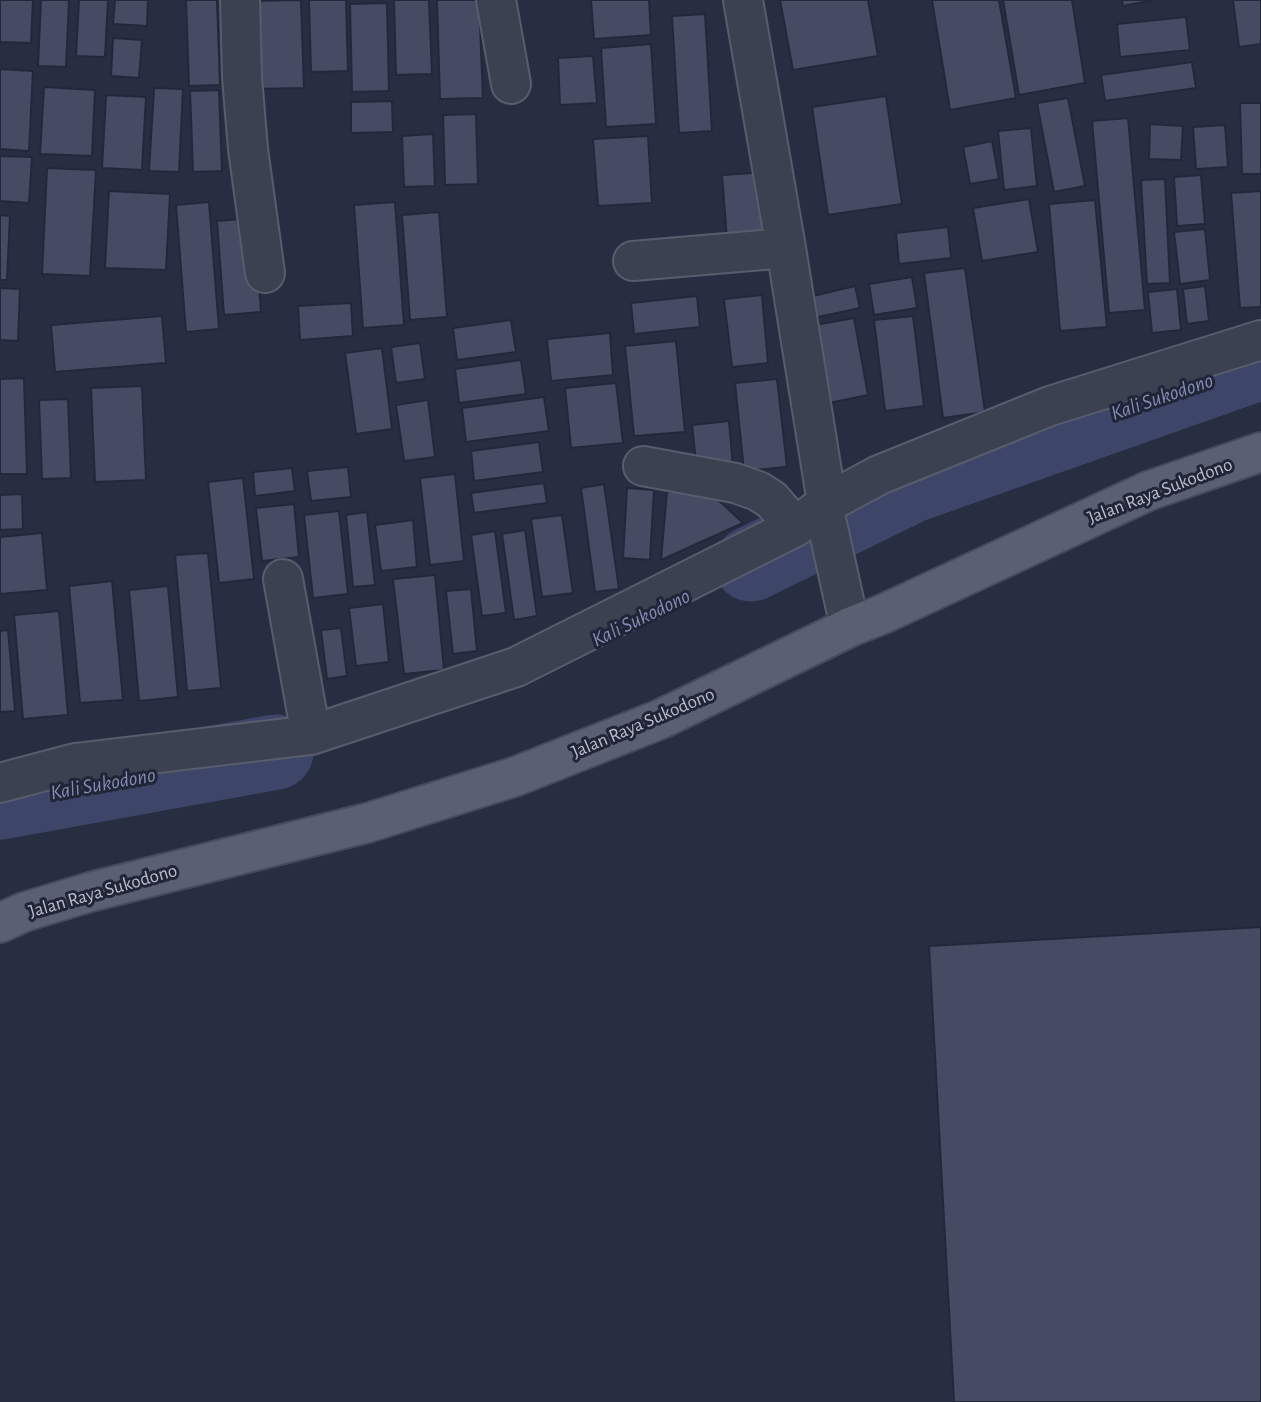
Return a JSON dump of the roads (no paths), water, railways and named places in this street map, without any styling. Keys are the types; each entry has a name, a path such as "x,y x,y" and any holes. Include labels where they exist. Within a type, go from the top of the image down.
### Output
{"main road":[{"name":"Jalan Raya Sukodono","path":"0,923 24,912 90,892 367,823 514,777 661,719 846,611 883,614 1148,491 1261,452"}],"street":[{"path":"240,0 242,77 248,149 265,273"},
{"path":"496,0 511,85"},
{"path":"743,0 786,248 816,516 846,611"},
{"path":"633,261 786,248"},
{"path":"0,783 75,763 311,735 516,667 816,516 879,475 1050,406 1261,340"},
{"path":"643,466 724,481 758,491 772,500 816,516"},
{"path":"283,579 311,735"}],"waterway":[{"name":"Kali Sukodono","path":"751,564 910,486 1261,362"},
{"name":"Kali Sukodono","path":"0,802 276,752"}]}
